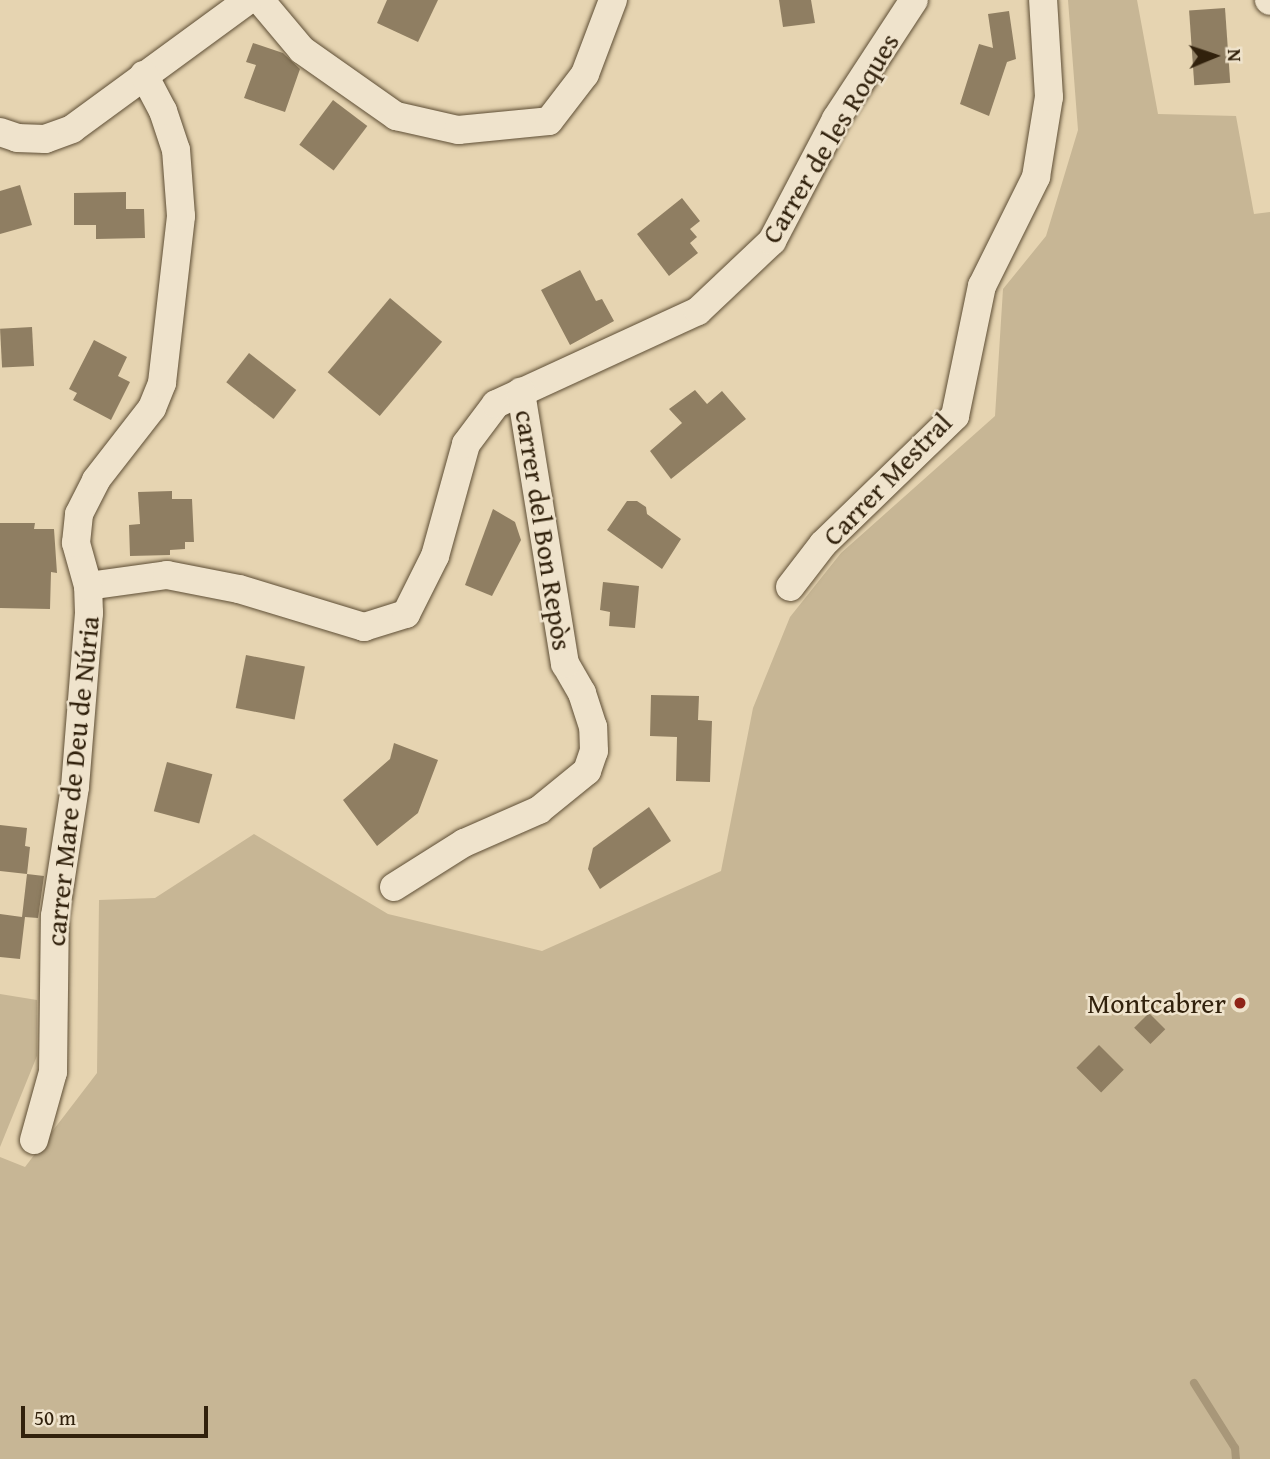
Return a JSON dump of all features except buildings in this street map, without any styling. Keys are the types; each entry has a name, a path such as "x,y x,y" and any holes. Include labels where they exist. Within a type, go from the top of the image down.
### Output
{"street":[{"path":"0,132 17,138 45,139 72,129 248,0"},
{"path":"260,0 302,50 396,116 458,130 549,121 585,74 613,0"},
{"name":"Carrer de les Roques","path":"88,586 167,575 239,589 364,627 406,614 435,556 466,444 496,404 698,311 772,241 836,119 915,0"},
{"name":"Carrer Mestral","path":"790,587 823,544 955,416 982,286 1036,177 1049,97 1043,0"},
{"name":"carrer Mare de Deu de Núria","path":"34,1140 53,1072 54,916 75,787 89,613 88,586 76,543 79,514 102,472 152,408 162,383 179,229 176,150 163,111 144,75"},
{"name":"carrer del Bon Repòs","path":"394,887 464,843 539,810 587,771 594,751 593,727 582,693 565,664 521,392"}],"shaded area":[{"path":"1068,0 1137,0 1158,114 1236,116 1254,214 1270,212 1270,1459 0,1459 0,1157 25,1167 97,1073 99,900 155,898 254,834 388,914 542,951 721,871 753,708 790,617 841,553 995,416 1003,289 1046,236 1078,130"},
{"path":"0,994 37,1000 37,1056 0,1147"}],"waterway":[{"path":"1194,1383 1235,1448 1236,1459"}],"place":[{"name":"Montcabrer","path":"1240,1003"}]}
